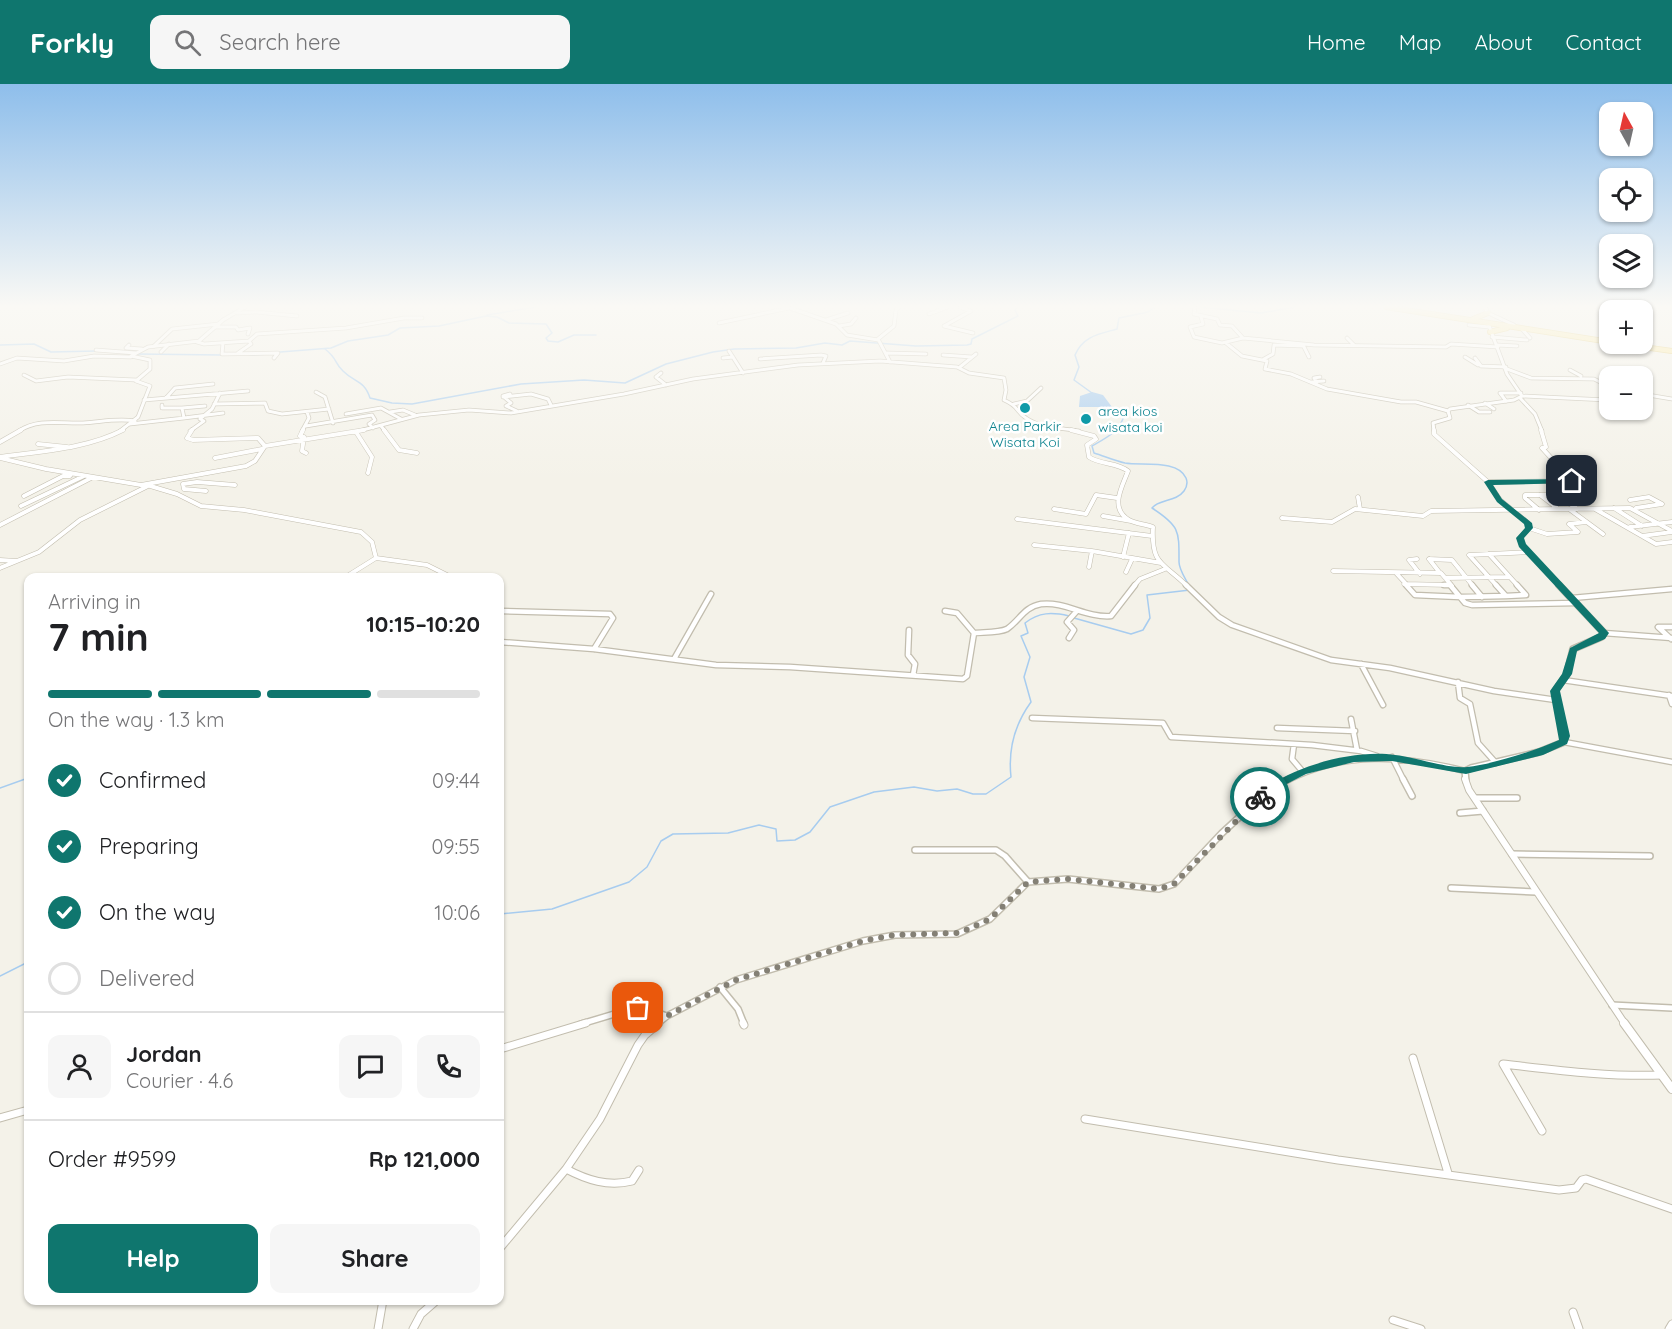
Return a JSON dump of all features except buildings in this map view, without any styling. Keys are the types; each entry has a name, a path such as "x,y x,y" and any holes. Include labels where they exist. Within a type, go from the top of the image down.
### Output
{"street":[{"path":"136,380 150,369 150,365"},
{"path":"738,365 743,373"},
{"path":"764,365 766,369"},
{"path":"215,458 356,432 415,415 464,410 505,413 611,397 724,375 797,365"},
{"path":"933,365 960,367 969,373 1003,377 1006,390 1004,399 1014,404 1022,415 1048,427 1094,436 1096,439 1087,444 1089,457 1098,463 1124,467 1128,471 1117,498 1119,507 1131,521"},
{"path":"1266,365 1267,370 1291,374 1329,390 1401,402 1416,402 1448,411 1458,406 1506,401 1521,396"},
{"path":"1488,482 1572,481 1542,448 1546,447 1540,423 1533,408 1521,396 1505,365"},
{"path":"1481,366 1531,378 1599,380"},
{"path":"720,369 724,375"},
{"path":"1570,370 1584,378"},
{"path":"661,373 656,377 666,385"},
{"path":"0,458 70,447 104,437 133,423 150,386 136,380 94,377 58,378 35,382 28,380 24,375"},
{"path":"1317,381 1314,378 1320,377"},
{"path":"1307,382 1324,381"},
{"path":"166,398 175,388 213,384"},
{"path":"1014,404 1027,401 1041,388"},
{"path":"144,400 248,390"},
{"path":"316,392 325,397 333,423"},
{"path":"220,393 206,416 201,418 204,421 189,432 187,438 200,440 258,438 263,448"},
{"path":"1506,401 1500,393 1599,400"},
{"path":"503,397 510,394"},
{"path":"503,397 532,394 548,399 551,405"},
{"path":"503,397 511,403 506,406 517,411"},
{"path":"1653,397 1672,399"},
{"path":"214,404 266,403 269,412 280,414 329,409"},
{"path":"1485,403 1494,410"},
{"path":"162,405 162,408 167,409 204,406"},
{"path":"1468,405 1480,412 1490,412"},
{"path":"182,408 184,418"},
{"path":"346,414 379,408 401,420"},
{"path":"390,412 403,410 415,415"},
{"path":"1448,411 1450,418 1433,423 1434,435 1488,482 1500,500 1528,523 1529,528"},
{"path":"305,440 300,436 309,418 307,412"},
{"path":"0,442 36,424 111,419 133,423 223,413"},
{"path":"306,426 372,415 375,420 369,424 373,428"},
{"path":"381,426 399,450 417,453"},
{"path":"356,432 372,454 373,467 368,473"},
{"path":"305,440 302,451 306,453"},
{"path":"38,444 70,447"},
{"path":"247,470 263,448"},
{"path":"0,458 82,476 147,485 177,494 197,505 244,510 363,533 374,548 376,558"},
{"path":"0,568 43,550 80,520 147,485 253,463"},
{"path":"24,496 63,477 82,476"},
{"path":"21,506 82,476"},
{"path":"0,525 93,477"},
{"path":"183,478 184,489 206,491"},
{"path":"183,484 197,482 235,485"},
{"path":"1054,509 1088,513 1096,495 1117,498"},
{"path":"1540,495 1557,509"},
{"path":"1539,510 1524,496 1558,495 1577,509"},
{"path":"1358,497 1360,508"},
{"path":"1282,518 1332,522 1350,510 1360,508 1382,514 1423,516 1431,511 1513,512 1641,508 1662,505 1648,497 1630,500 1641,508"},
{"path":"1594,508 1621,526 1656,544 1672,542"},
{"path":"1614,508 1642,526"},
{"path":"1635,508 1672,532"},
{"path":"1568,509 1603,534"},
{"path":"1071,526 1077,512"},
{"path":"1103,516 1153,527 1155,532 1152,536 1152,549 1165,569 1209,604 1219,617 1232,625 1314,656 1390,668 1494,691 1556,700"},
{"path":"1017,519 1152,536"},
{"path":"1529,528 1547,534 1578,532 1569,524 1586,522"},
{"path":"1628,528 1672,522"},
{"path":"1529,528 1520,538 1529,552 1604,633 1672,639"},
{"path":"1642,536 1672,532"},
{"path":"1123,557 1129,533"},
{"path":"1034,545 1161,563"},
{"path":"1089,567 1092,552"},
{"path":"1506,596 1469,556 1529,552"},
{"path":"1396,573 1415,595 1482,597 1526,595 1489,554"},
{"path":"352,573 376,558 414,562 447,573"},
{"path":"1126,573 1132,559"},
{"path":"1418,559 1409,560 1420,573"},
{"path":"1482,597 1452,560 1429,559 1465,603 1472,605 1574,600 1672,590"},
{"path":"0,560 20,561"},
{"path":"974,633 1005,630 1023,612 1036,605 1050,604 1092,618 1111,616 1136,582 1165,569"},
{"path":"1333,571 1440,573"},
{"path":"1445,578 1510,577"},
{"path":"1404,584 1450,585"},
{"path":"674,659 711,594"},
{"path":"504,611 610,614 613,618 594,650"},
{"path":"945,611 957,613 974,633"},
{"path":"1069,638 1074,630 1067,622 1076,612"},
{"path":"1672,627 1658,627 1672,639"},
{"path":"909,630 908,655 915,664 913,675"},
{"path":"504,642 729,666 790,667 966,678 974,633"},
{"path":"1564,742 1565,736 1555,691 1571,664 1573,650 1601,637 1604,633"},
{"path":"1361,664 1383,705"},
{"path":"1563,680 1670,696 1672,704"},
{"path":"1458,682 1460,699 1470,704 1478,743 1496,763"},
{"path":"1032,718 1163,723 1171,737 1358,750 1379,757"},
{"path":"1352,719 1358,750"},
{"path":"1277,728 1355,731"},
{"path":"915,850 996,850 1003,853 1018,876 1028,882 1068,879 1159,889 1174,884 1222,833 1271,788 1303,772 1354,759 1392,758 1466,771 1539,752 1564,742 1671,763"},
{"path":"1294,744 1292,759 1303,772"},
{"path":"1392,758 1412,796"},
{"path":"1466,771 1465,781 1510,854 1610,1004 1672,1089"},
{"path":"1475,798 1517,798"},
{"path":"1460,813 1483,811"},
{"path":"1510,854 1650,856"},
{"path":"504,1243 566,1169 600,1119 638,1045 645,1035 667,1016 720,987 863,941 895,935 957,933 966,930 990,919 1028,882"},
{"path":"1452,888 1536,892"},
{"path":"720,987 738,1010 744,1025"},
{"path":"1610,1004 1641,1008 1672,1008"},
{"path":"504,1048 631,1009 642,1008 667,1016"},
{"path":"1413,1058 1448,1173"},
{"path":"1542,1131 1503,1064 1560,1071 1633,1076 1662,1075"},
{"path":"0,1118 24,1111"},
{"path":"1085,1119 1327,1159 1448,1173 1559,1190 1576,1188 1582,1180 1586,1179 1672,1209"},
{"path":"566,1169 580,1177 615,1184 632,1181 639,1170"},
{"path":"378,1329 382,1305"},
{"path":"413,1329 421,1314 431,1305"},
{"path":"1573,1312 1579,1329"},
{"path":"1393,1320 1421,1329"},
{"path":"1669,1329 1672,1324"}],"water":[{"path":"1092,392 1103,395 1112,407 1079,407 1080,396"}],"waterway":[{"path":"337,365 365,388 370,398 392,403 412,404 521,384 584,380 625,383 664,365"},
{"path":"1078,365 1074,380 1092,393"},
{"path":"1112,408 1124,416 1122,422 1107,437 1092,446 1094,453 1125,463 1168,466 1182,472 1186,478 1186,486 1181,495 1152,508 1168,520 1176,530 1179,543 1179,565 1188,584"},
{"path":"1074,618 1131,634 1143,630 1150,618 1147,595 1190,590"},
{"path":"504,914 552,909 629,882 647,867 661,841 673,834 728,833 759,825 776,829 777,841 795,840 810,832 830,807 874,792 914,787 937,791 957,789 973,794 986,794 1011,777 1014,738 1025,710 1031,702 1024,677 1030,657 1021,636 1028,633 1025,623 1046,614 1069,616"},
{"path":"0,788 24,779"},
{"path":"0,976 24,964"}],"way so far":[{"path":"638,1008 667,1016 736,980 863,941 895,935 957,933 990,919 1028,882 1068,879 1159,889 1167,887 1174,884 1260,797"}],"place":[{"name":"Area Parkir Wisata Koi","path":"1025,408"},
{"name":"area kios wisata koi","path":"1086,419"}],"route":[{"path":"1260,797 1271,788 1303,772 1354,759 1392,758 1449,766 1466,771 1539,752 1564,742 1565,736 1555,691 1567,674 1575,647 1601,637 1604,633 1522,545 1520,538 1529,528 1528,523 1500,500 1488,482 1572,481"}]}
